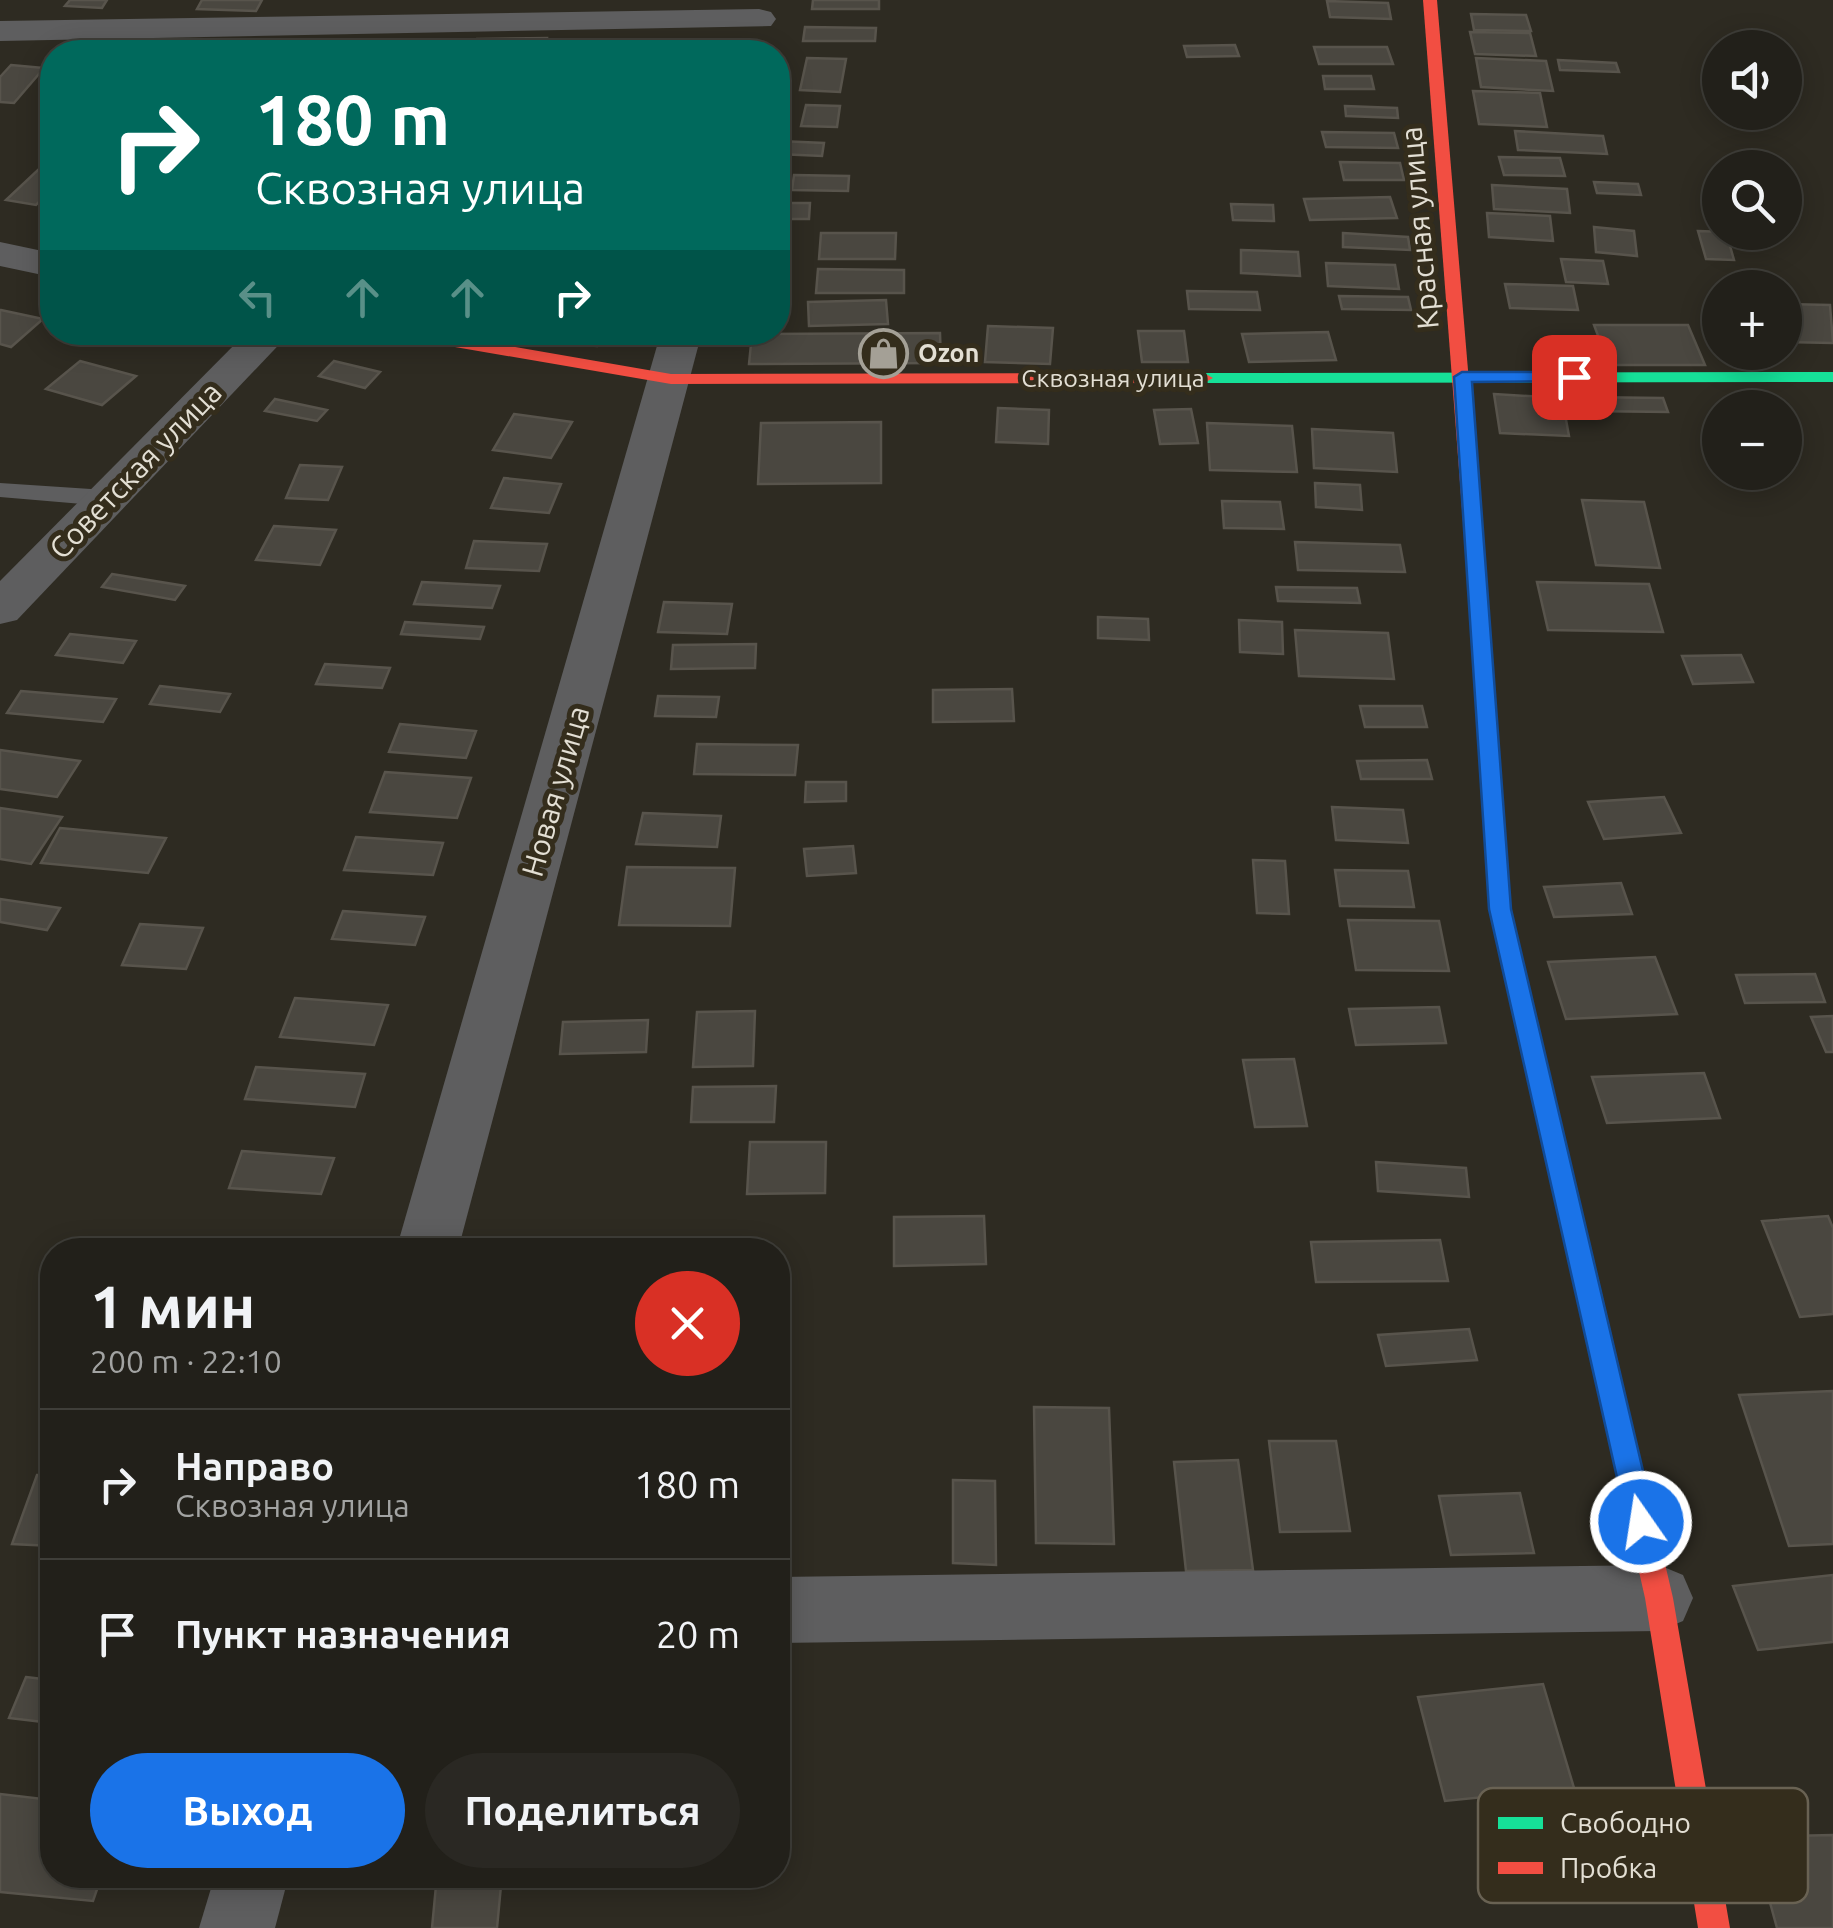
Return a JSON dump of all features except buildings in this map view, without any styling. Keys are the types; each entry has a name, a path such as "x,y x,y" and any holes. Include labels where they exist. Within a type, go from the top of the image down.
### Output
{"street":[{"name":"Красная улица","path":"1430,0 1500,909 1659,1598 1691,1788"},
{"path":"0,31 762,9 754,40"},
{"path":"0,254 40,262"},
{"name":"Советская улица","path":"0,609 258,345"},
{"name":"Сквозная улица","path":"548,345 676,356 1462,377 1833,377"},
{"name":"Новая улица","path":"430,1238 676,356"},
{"path":"790,1610 1659,1598"},
{"path":"237,1928 248,1888"},
{"name":"Красная улица","path":"1710,1903 1714,1928"}],"lane":[{"path":"0,490 106,498"}],"traffic: fast":[{"path":"1204,378 1833,377"},
{"path":"1475,561 1500,909 1590,1298"}],"traffic: jam":[{"path":"1430,0 1475,561"},
{"path":"473,345 671,379 1204,378"},
{"path":"1590,1298 1659,1598 1691,1788"},
{"path":"1710,1903 1714,1928"}],"place":[{"name":"Ozon","path":"883,353"}],"route":[{"path":"1574,377 1462,377 1500,909 1641,1522"}]}
